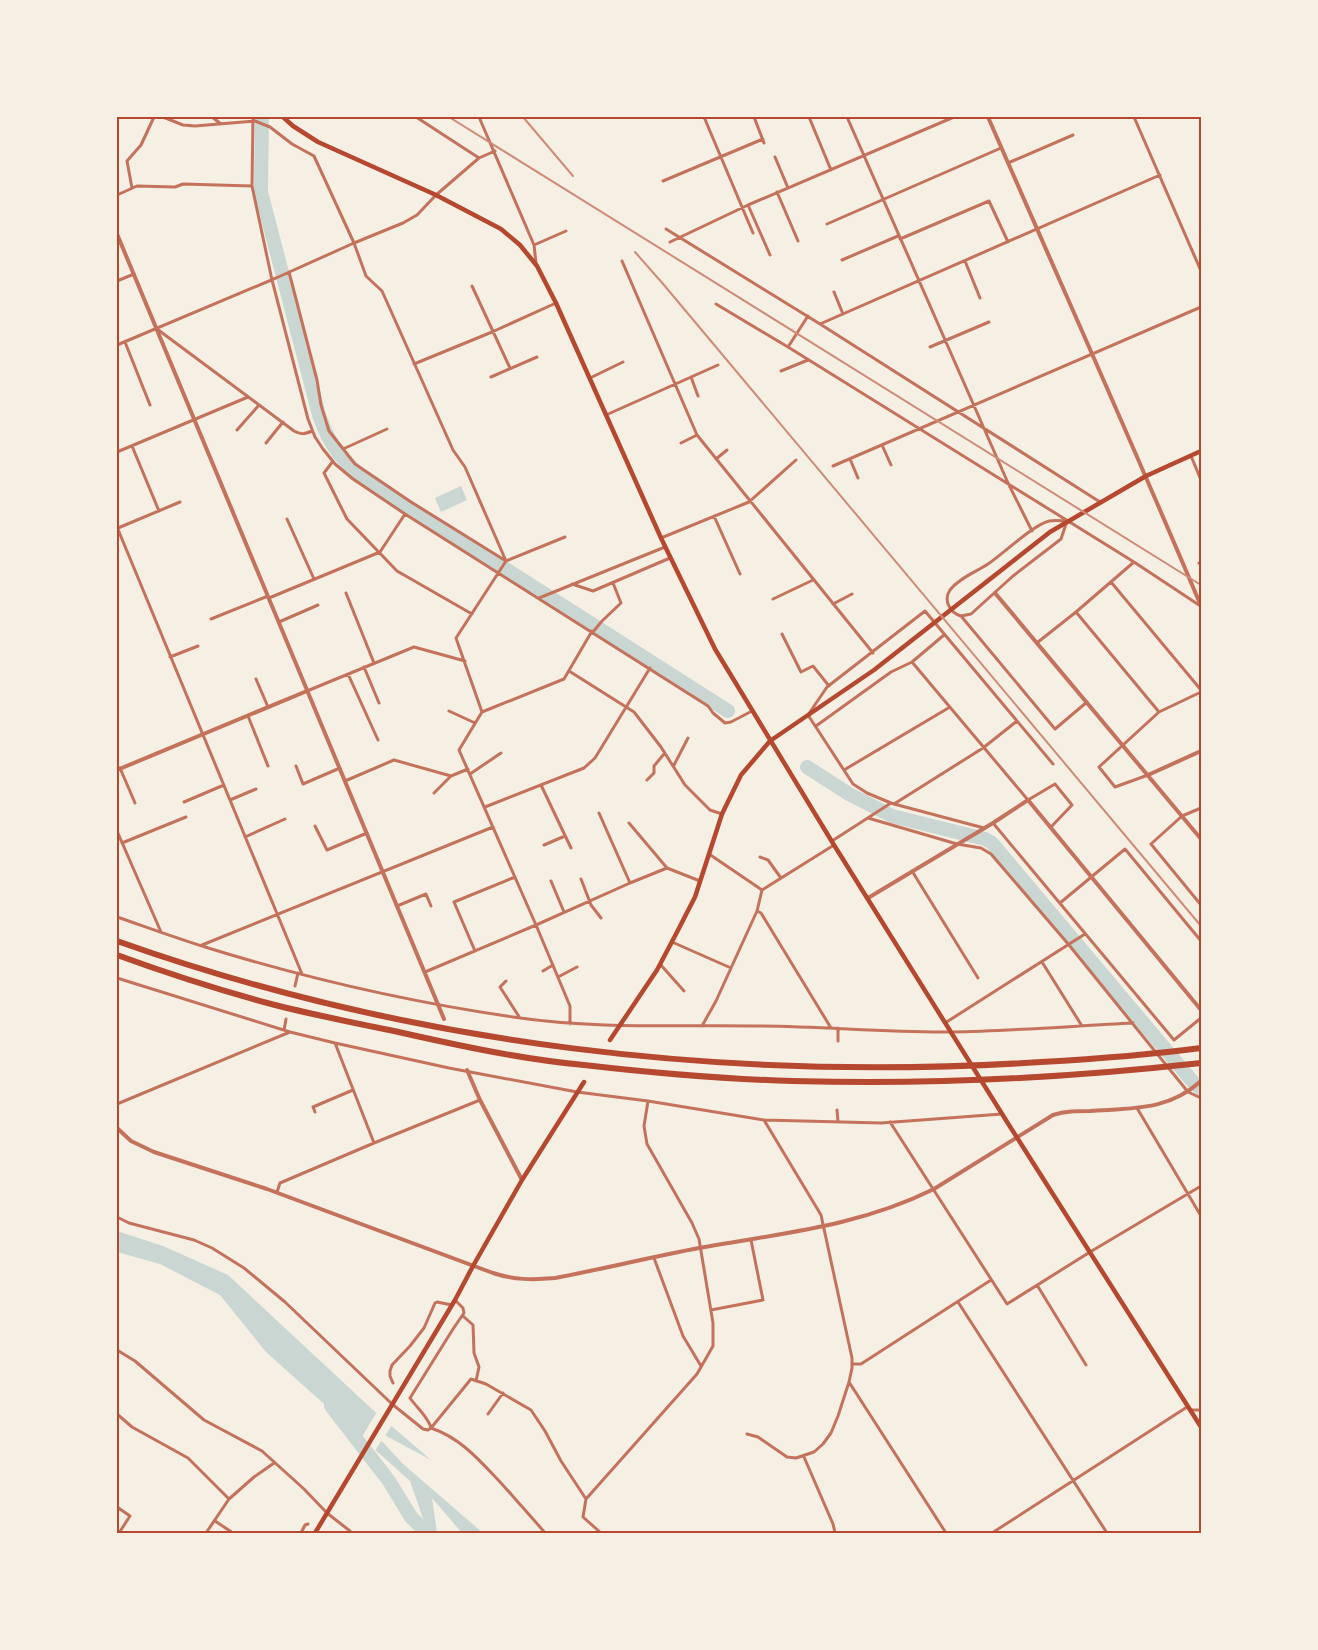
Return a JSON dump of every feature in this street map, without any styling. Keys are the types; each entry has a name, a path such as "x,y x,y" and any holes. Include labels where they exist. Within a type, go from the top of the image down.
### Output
{"highway":[{"path":"117,941 200,969 364,1012 449,1030 631,1055 749,1064 881,1068 985,1066 1153,1054 1201,1048"},
{"path":"117,955 275,1005 449,1043 554,1062 707,1076 791,1081 868,1082 1004,1078 1201,1063"}],"main road":[{"path":"283,117 318,142 436,195 501,229 520,245 537,266 556,303 670,558 715,649 945,1023 1201,1427"},
{"path":"610,1040 672,942 694,897 722,814 741,775 771,741 874,670 1050,532 1146,476 1201,451"},
{"path":"315,1533 454,1303 522,1180 584,1082"}],"street":[{"path":"133,188 127,161 141,145 154,117"},
{"path":"163,117 183,125 195,126 254,120 270,127 292,144 314,156 354,243 366,276 382,291 453,450 465,467 506,561"},
{"path":"212,117 221,124"},
{"path":"416,117 479,158"},
{"path":"479,117 534,245 537,266"},
{"path":"704,117 753,233"},
{"path":"663,181 763,141 754,117"},
{"path":"809,117 831,170"},
{"path":"847,117 982,426 1032,531"},
{"path":"670,242 777,192 954,117"},
{"path":"988,117 1201,606"},
{"path":"1134,117 1201,271"},
{"path":"254,120 252,186 308,419 315,437 333,461 353,479 405,514 708,706 725,723 752,711"},
{"path":"1008,163 1073,135"},
{"path":"827,224 1001,148"},
{"path":"117,345 403,224 417,215 436,195 479,158 495,151"},
{"path":"775,157 788,188"},
{"path":"820,324 1160,175"},
{"path":"117,195 137,186 175,187 183,184 252,186"},
{"path":"777,192 798,241"},
{"path":"842,260 989,201 1008,242"},
{"path":"748,205 770,255"},
{"path":"666,229 808,316 1100,502"},
{"path":"534,245 566,231"},
{"path":"117,234 444,1019"},
{"path":"965,260 980,298"},
{"path":"621,261 697,435 873,653"},
{"path":"289,272 329,431 355,465 506,561"},
{"path":"117,281 134,274"},
{"path":"472,286 510,368"},
{"path":"834,292 843,314"},
{"path":"414,364 556,303"},
{"path":"716,304 1008,483 1201,606"},
{"path":"833,466 1201,307"},
{"path":"788,347 808,316"},
{"path":"930,348 989,322"},
{"path":"157,328 299,434 312,431"},
{"path":"125,342 150,405"},
{"path":"491,377 537,357"},
{"path":"781,371 808,360"},
{"path":"590,378 623,362"},
{"path":"606,415 718,365"},
{"path":"691,377 698,396"},
{"path":"117,452 248,397"},
{"path":"237,430 259,405"},
{"path":"266,444 283,422"},
{"path":"343,449 387,429"},
{"path":"681,442 697,435"},
{"path":"882,445 891,465"},
{"path":"132,446 159,511"},
{"path":"716,459 727,450"},
{"path":"1190,456 1201,480"},
{"path":"850,459 858,478"},
{"path":"661,538 749,502 796,460"},
{"path":"333,461 324,473 346,519 397,571 472,614"},
{"path":"180,502 117,527 300,973 295,986"},
{"path":"212,619 380,552 405,514"},
{"path":"714,516 740,574"},
{"path":"287,519 314,579"},
{"path":"1067,521 1049,521 1032,531 972,573 947,595 948,604 954,613 961,616 1055,729 1087,702"},
{"path":"961,616 971,614 1022,569 1061,539 1067,521"},
{"path":"482,712 456,638 506,561 565,537"},
{"path":"539,598 665,547"},
{"path":"572,584 593,591 670,558"},
{"path":"1038,642 1134,562"},
{"path":"773,599 813,580"},
{"path":"1111,582 1201,691 1159,712 1100,767 1115,787 1201,751"},
{"path":"570,1024 570,1006 459,750 482,712 564,679 592,632 621,603 613,583"},
{"path":"346,593 374,663"},
{"path":"995,593 1201,839"},
{"path":"833,604 852,594"},
{"path":"279,622 318,605"},
{"path":"984,828 891,804 854,784 808,715 828,686 925,611 1053,764"},
{"path":"1076,612 1159,712"},
{"path":"782,634 801,672 813,666 828,686"},
{"path":"816,726 891,672 912,662 945,635"},
{"path":"171,657 198,646"},
{"path":"135,804 119,769 414,647 465,661"},
{"path":"912,662 1201,1010"},
{"path":"364,667 379,704"},
{"path":"485,807 584,768 595,758 650,668"},
{"path":"569,671 634,712 674,765 685,785 710,810 722,814"},
{"path":"348,674 378,740"},
{"path":"256,679 268,707"},
{"path":"844,770 950,707"},
{"path":"449,711 475,724"},
{"path":"248,716 268,766"},
{"path":"702,1026 716,1001 757,911 762,890 870,817 983,748 1017,722"},
{"path":"674,765 688,738"},
{"path":"434,793 451,777 469,772 501,753"},
{"path":"647,780 654,773 654,766 664,754"},
{"path":"345,780 394,760 451,777"},
{"path":"296,766 303,784 340,768"},
{"path":"868,898 1055,784 1072,806 1050,828"},
{"path":"184,802 224,785"},
{"path":"542,785 571,848"},
{"path":"230,800 256,789"},
{"path":"1201,808 1182,816 1151,844 1201,905"},
{"path":"599,813 630,883"},
{"path":"120,842 186,817"},
{"path":"870,817 957,844 981,848 992,854 1190,1090 1201,1098"},
{"path":"245,837 285,819"},
{"path":"629,823 667,868 700,881"},
{"path":"993,823 1174,1040 1201,1018"},
{"path":"315,826 327,850 367,834"},
{"path":"200,946 493,826"},
{"path":"117,831 161,932"},
{"path":"544,845 565,836"},
{"path":"1060,903 1125,849 1201,941"},
{"path":"709,854 762,890"},
{"path":"760,856 768,860 780,878"},
{"path":"425,972 667,868"},
{"path":"912,871 978,978"},
{"path":"475,951 454,902 515,877"},
{"path":"581,879 591,905 601,918"},
{"path":"551,881 564,913"},
{"path":"397,906 426,894 431,906"},
{"path":"757,911 761,913 831,1028"},
{"path":"117,917 200,946 300,973 439,1006 570,1024 952,1032 1133,1023"},
{"path":"945,1023 1085,934"},
{"path":"672,942 731,968"},
{"path":"1042,962 1082,1026"},
{"path":"660,964 684,991"},
{"path":"543,971 553,965"},
{"path":"558,977 577,967"},
{"path":"117,978 290,1032 449,1068 577,1092 764,1120 890,1122 1002,1114"},
{"path":"506,981 501,987 519,1018"},
{"path":"284,1030 286,1019"},
{"path":"838,1028 838,1041"},
{"path":"117,1104 290,1032"},
{"path":"335,1043 374,1143"},
{"path":"467,1070 522,1180"},
{"path":"118,1130 131,1141 154,1152 277,1192 505,1277 535,1280 824,1227 884,1211 934,1189 1053,1115 1137,1108 1171,1101 1201,1081"},
{"path":"315,1112 313,1107 353,1090"},
{"path":"277,1192 280,1183 480,1100"},
{"path":"601,1533 584,1517 586,1499 697,1374 713,1346 713,1323 699,1239 647,1144 644,1126 648,1101"},
{"path":"1137,1108 1201,1216"},
{"path":"837,1110 838,1122"},
{"path":"747,1434 758,1437 787,1457 796,1458 814,1452 831,1433 849,1382 852,1364 821,1215 764,1120"},
{"path":"890,1122 1007,1304 1089,1252 1201,1186"},
{"path":"117,1216 129,1223 194,1240 213,1248 243,1268 285,1302 392,1404 423,1430 431,1428 471,1379 486,1383 504,1393 531,1410 536,1416 561,1461 586,1499"},
{"path":"711,1310 763,1300 751,1240"},
{"path":"654,1258 683,1336 701,1366"},
{"path":"852,1364 861,1364 991,1280"},
{"path":"1037,1285 1086,1365"},
{"path":"958,1302 1107,1533"},
{"path":"393,1383 390,1371 393,1365 424,1328 435,1303 454,1303 463,1308 464,1313 411,1398 428,1419 431,1428"},
{"path":"462,1316 473,1325 474,1353 479,1367 476,1381"},
{"path":"117,1350 135,1361 204,1420 262,1451 304,1489 327,1514 351,1533"},
{"path":"849,1382 946,1533"},
{"path":"488,1414 504,1393"},
{"path":"992,1533 1189,1408 1201,1410"},
{"path":"117,1414 132,1427 188,1458 229,1499"},
{"path":"431,1428 455,1438 474,1454 545,1533"},
{"path":"803,1456 835,1533"},
{"path":"206,1533 229,1499 274,1463"},
{"path":"117,1507 130,1516 119,1533"},
{"path":"214,1521 233,1533"},
{"path":"301,1533 308,1524"}],"shaded area":[{"path":"461,486 467,500 441,512 435,498"},
{"path":"117,1231 163,1246 228,1275 373,1410 431,1460 368,1426 403,1464 483,1533 462,1533 432,1498 437,1533 428,1533 410,1481 266,1352 220,1295 160,1264 117,1252"}],"pier":[{"path":"378,1410 393,1423 384,1438 382,1437 374,1453 360,1440"}],"waterway":[{"path":"262,117 261,192 319,415 339,454 371,483 728,711"},
{"path":"807,767 849,794 892,816 985,839 992,843 1201,1089"},
{"path":"331,1406 389,1481 411,1517 427,1533"}],"railway":[{"path":"449,117 1201,585"},
{"path":"523,117 573,176"},
{"path":"635,252 1201,926"}]}
